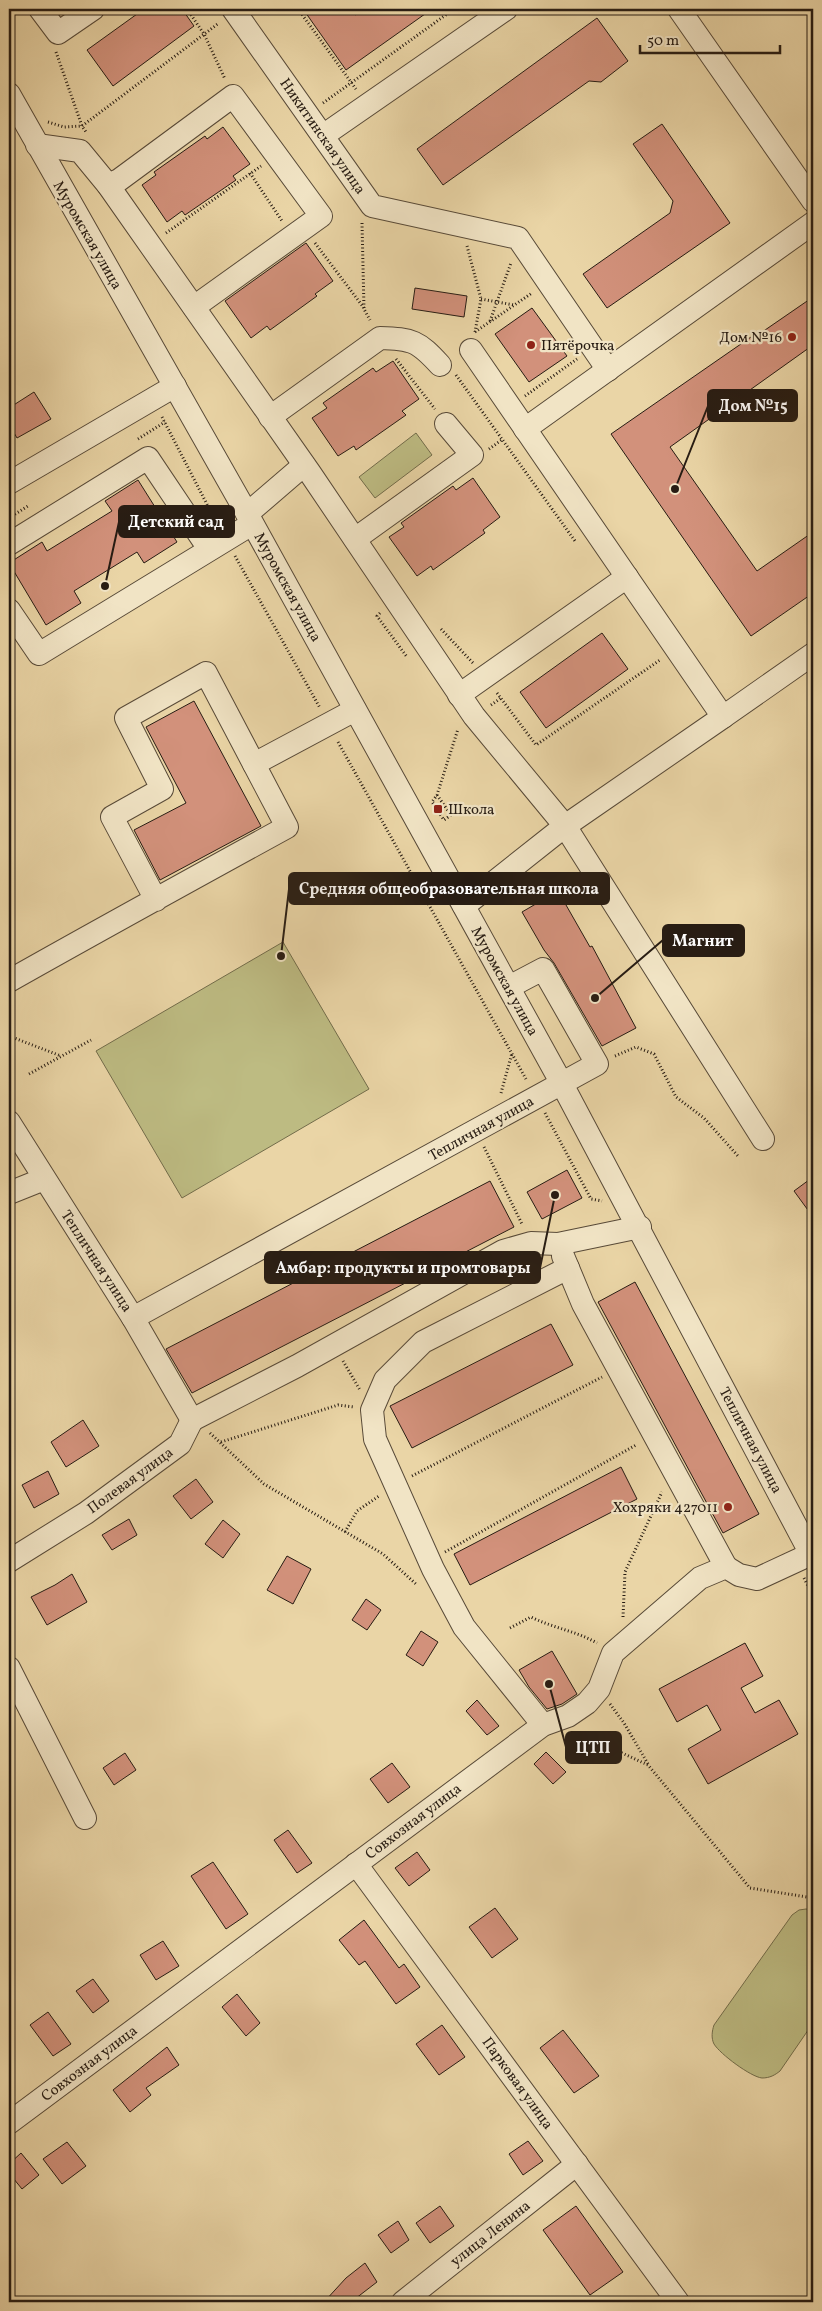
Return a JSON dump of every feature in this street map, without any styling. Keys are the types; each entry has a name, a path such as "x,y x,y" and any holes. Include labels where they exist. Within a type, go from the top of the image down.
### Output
{"street":[{"path":"40,9 58,33 92,9"},
{"path":"324,135 506,9"},
{"path":"679,9 813,201"},
{"name":"Никитинская улица","path":"226,16 308,114 372,206 518,238 608,370"},
{"name":"Муромская улица","path":"9,94 250,519 562,1084"},
{"path":"108,185 118,180 233,96 321,216 194,307"},
{"path":"37,144 80,151 108,185 355,539 459,695 474,716 565,826 762,1138"},
{"path":"525,429 813,223"},
{"path":"270,417 380,338 397,338 421,345 440,365"},
{"path":"473,341 510,407 723,717"},
{"path":"9,483 175,386"},
{"path":"355,539 472,455 446,424"},
{"path":"9,544 148,458 217,544"},
{"path":"9,610 40,654 217,544 250,519 304,465"},
{"path":"459,695 627,577"},
{"path":"464,906 565,826 813,654"},
{"path":"9,981 156,900 287,827 206,673 126,718 162,789 112,817 156,900"},
{"path":"254,764 355,710"},
{"path":"509,987 543,969 597,1064 562,1084"},
{"name":"Тепличная улица","path":"9,1122 134,1318 562,1084 640,1228 812,1556"},
{"path":"9,1193 44,1179"},
{"path":"134,1318 192,1420 333,1346 503,1251 531,1243 558,1244 640,1228"},
{"path":"558,1244 583,1304 726,1567 757,1579 812,1556"},
{"path":"542,1725 464,1627 430,1561 375,1439 372,1410 384,1380 423,1342 568,1268"},
{"name":"Полевая улица","path":"9,1561 86,1513 180,1444 192,1420"},
{"name":"Совхозная улица","path":"9,2123 542,1725 568,1716 588,1704 599,1689 617,1649 700,1578 726,1567"},
{"path":"9,1668 85,1818"},
{"name":"Парковая улица","path":"356,1864 678,2302"},
{"name":"улица Ленина","path":"403,2302 577,2164"}],"path":[{"path":"187,9 204,34 233,96"},
{"path":"298,9 368,105"},
{"path":"308,114 454,9"},
{"path":"82,126 226,16"},
{"path":"55,48 82,126 87,134"},
{"path":"159,238 276,155"},
{"path":"250,173 364,309"},
{"path":"467,245 481,299 473,341"},
{"path":"490,322 514,255"},
{"path":"473,341 490,322 537,290"},
{"path":"481,299 515,305"},
{"path":"490,421 592,347"},
{"path":"440,365 446,361 576,542"},
{"path":"153,399 217,544 328,724 512,1053 591,1199 604,1201"},
{"path":"435,623 461,648 536,745 660,661 655,653"},
{"path":"437,795 451,815 444,820 432,802 437,795 458,726 501,698"},
{"path":"9,1036 61,1056"},
{"path":"29,1074 90,1040"},
{"path":"597,1064 636,1047 654,1054 676,1097 704,1118 738,1156"},
{"path":"512,1053 484,1126 531,1243"},
{"path":"333,1346 372,1410"},
{"path":"345,1532 357,1511 396,1485 618,1368"},
{"path":"221,1442 338,1405 372,1410"},
{"path":"192,1420 221,1442 264,1484 383,1554 420,1587"},
{"path":"430,1561 655,1434"},
{"path":"510,1628 531,1617 553,1628 580,1634 617,1649 625,1572 658,1500 674,1471"},
{"path":"599,1689 624,1723 648,1765 750,1888 807,1898 813,1903"},
{"path":"542,1725 596,1740 648,1765"}],"shaded area":[{"path":"416,433 432,455 375,498 359,477"},
{"path":"283,942 369,1089 182,1198 96,1051"},
{"path":"799,1910 813,1910 813,2023 780,2071 767,2077 757,2077 736,2064 717,2048 712,2039 713,2027 792,1915"}],"building":[{"path":"144,9 182,9 194,26 113,86 87,50"},
{"path":"303,9 351,9 355,15 364,9 432,9 346,70"},
{"path":"597,18 628,61 601,82 589,81 443,185 417,149"},
{"path":"662,124 730,223 607,308 583,274 670,213 673,201 633,144"},
{"path":"223,127 250,164 233,176 236,180 185,215 182,211 167,222 142,185 156,175 154,172 205,136 207,139"},
{"path":"306,243 333,281 315,294 317,296 270,330 267,326 251,338 225,301"},
{"path":"415,288 467,296 464,317 412,309"},
{"path":"813,297 813,345 670,447 757,571 813,532 813,593 751,636 611,434 751,337 752,339"},
{"name":"Пятёрочка","path":"532,308 567,356 529,382 495,334"},
{"path":"393,361 419,399 402,411 406,415 356,450 354,446 338,456 312,418 327,408 323,403 373,368 376,372"},
{"path":"34,392 51,419 17,438 9,424 9,408"},
{"path":"473,478 500,517 483,530 485,533 433,570 431,566 417,576 389,537 404,527 401,523 453,486 456,490"},
{"path":"138,480 177,542 144,563 137,552 74,591 81,603 46,625 9,563 42,542 47,551 112,511 105,501"},
{"path":"602,633 628,669 546,728 520,692"},
{"path":"194,701 261,826 160,880 134,830 186,803 146,727"},
{"path":"558,891 590,947 592,946 636,1028 602,1046 522,912"},
{"path":"567,1170 582,1198 542,1219 527,1192"},
{"path":"813,1177 813,1217 794,1191"},
{"path":"490,1181 514,1227 192,1393 166,1349"},
{"path":"635,1282 759,1514 723,1533 598,1302"},
{"path":"551,1324 573,1365 412,1448 390,1406"},
{"path":"83,1420 99,1446 66,1467 51,1442"},
{"path":"621,1467 637,1499 470,1585 454,1554"},
{"path":"48,1471 59,1494 34,1508 22,1485"},
{"path":"196,1479 213,1502 191,1519 173,1496"},
{"path":"129,1519 137,1535 112,1550 102,1535"},
{"path":"223,1520 240,1534 223,1558 205,1544"},
{"path":"287,1556 311,1569 293,1604 267,1590"},
{"path":"72,1574 87,1602 47,1625 31,1597"},
{"path":"366,1599 381,1610 367,1630 352,1620"},
{"path":"421,1631 438,1642 423,1666 406,1655"},
{"path":"745,1643 763,1676 741,1688 755,1713 779,1700 798,1734 708,1784 688,1749 721,1730 707,1705 677,1722 659,1689"},
{"path":"552,1651 577,1694 562,1704 547,1709 529,1687 519,1670"},
{"path":"477,1700 499,1726 487,1735 466,1711"},
{"path":"546,1752 566,1772 553,1784 534,1764"},
{"path":"125,1753 136,1770 114,1785 103,1768"},
{"path":"392,1763 410,1787 388,1803 370,1779"},
{"path":"288,1830 312,1863 297,1873 274,1840"},
{"path":"417,1852 430,1870 409,1886 395,1868"},
{"path":"213,1862 248,1914 226,1929 191,1876"},
{"path":"495,1908 518,1939 492,1958 469,1927"},
{"path":"364,1920 399,1968 404,1964 420,1987 396,2004 365,1961 359,1965 339,1940"},
{"path":"163,1941 179,1966 156,1980 140,1955"},
{"path":"93,1979 109,2001 93,2013 76,1991"},
{"path":"237,1994 260,2023 246,2036 222,2007"},
{"path":"48,2012 71,2044 53,2056 30,2025"},
{"path":"442,2025 465,2057 439,2075 416,2044"},
{"path":"563,2030 599,2076 574,2093 540,2048"},
{"path":"167,2047 179,2065 146,2088 151,2095 130,2112 113,2090"},
{"path":"528,2141 543,2161 523,2175 509,2154"},
{"path":"67,2142 86,2166 62,2184 43,2159"},
{"path":"21,2153 39,2175 22,2189 9,2173 9,2164"},
{"path":"440,2206 454,2226 430,2243 416,2223"},
{"path":"576,2206 623,2272 590,2295 543,2230"},
{"path":"398,2221 409,2240 391,2253 378,2235"},
{"path":"365,2263 377,2282 351,2302 324,2302 346,2278"}],"place":[{"name":"Дом №16","path":"792,337"},
{"name":"Пятёрочка","path":"531,345"},
{"name":"Дом №15","path":"675,489"},
{"name":"Детский сад","path":"105,586"},
{"name":"Школа","path":"438,809"},
{"name":"Средняя общеобразовательная школа","path":"281,956"},
{"name":"Магнит","path":"595,998"},
{"name":"Амбар: продукты и промтовары","path":"555,1195"},
{"name":"Хохряки 427011","path":"728,1507"},
{"name":"ЦТП","path":"549,1684"}]}
